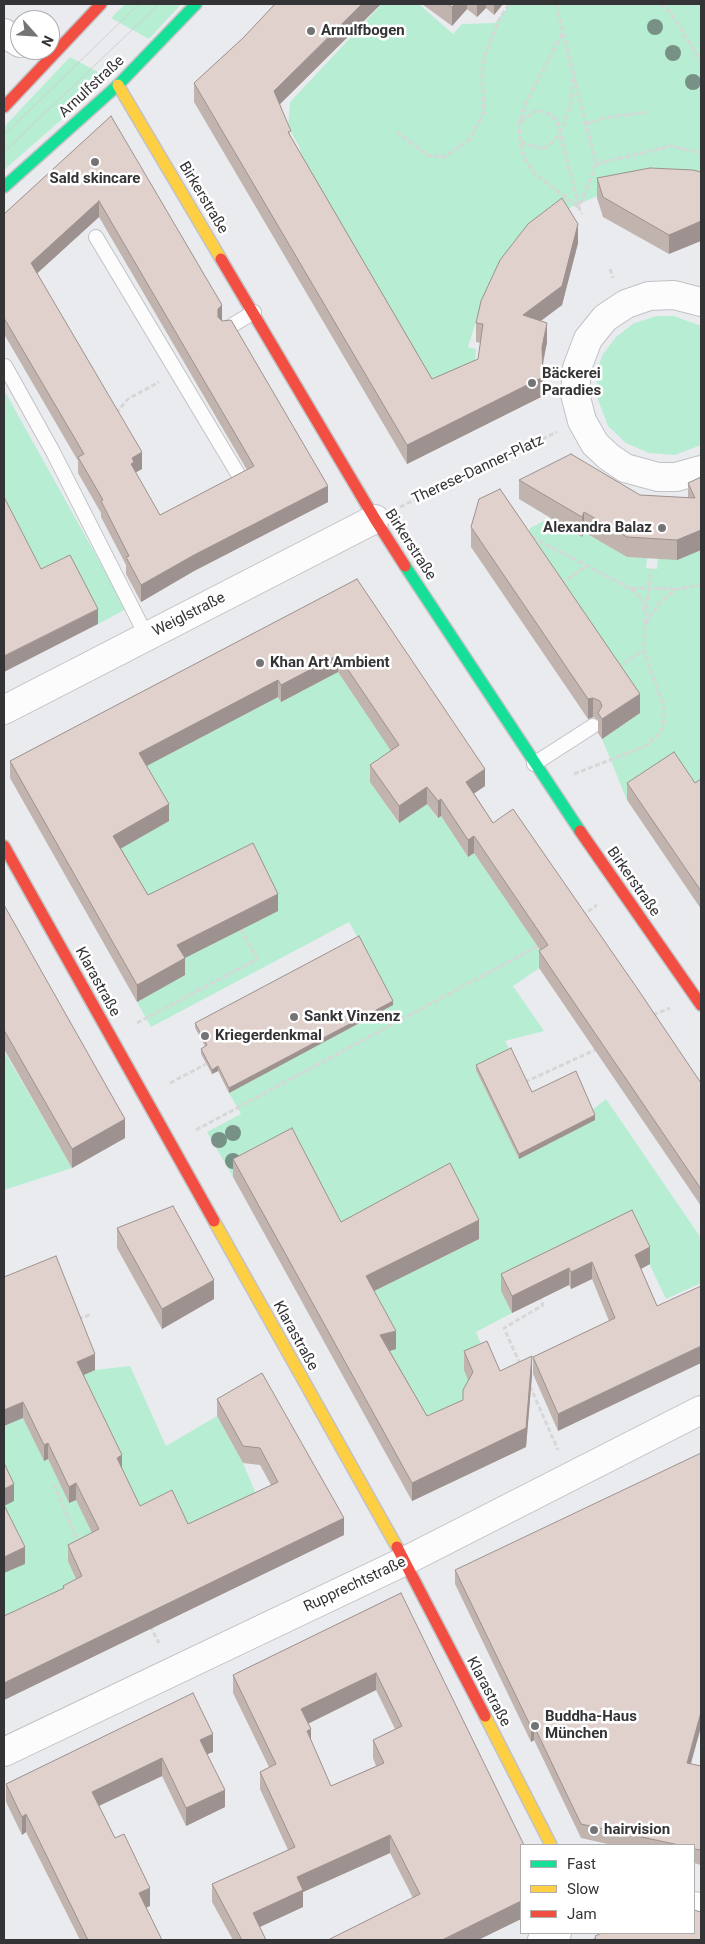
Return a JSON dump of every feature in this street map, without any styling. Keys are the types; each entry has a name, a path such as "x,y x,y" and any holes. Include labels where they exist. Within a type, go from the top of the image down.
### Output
{"street":[{"path":"60,37 102,4"},
{"name":"Arnulfstraße","path":"4,187 118,85 196,4"},
{"path":"4,106 35,60"},
{"name":"Birkerstraße","path":"118,85 375,519 548,786 701,1005"},
{"path":"701,302 674,295 649,296 626,304 605,318 588,339 577,368 575,394 582,421 595,444 625,468 658,477 676,477 701,470"},
{"name":"Weiglstraße","path":"4,710 375,519"},
{"name":"Klarastraße","path":"4,846 405,1562 550,1844"},
{"name":"Rupprechtstraße","path":"4,1752 405,1562 701,1410"},
{"path":"542,1940 555,1934"}],"lane":[{"path":"96,237 238,474"},
{"path":"226,329 254,312"},
{"path":"5,366 53,452 147,636"},
{"path":"534,764 594,726"}],"path":[{"path":"397,132 426,155 444,157 469,140 484,112 482,74 486,54 500,18 509,4"},
{"path":"556,4 596,164 579,208"},
{"path":"661,4 670,12 701,60"},
{"path":"562,33 534,87 518,124 520,141 526,159 535,174 579,208"},
{"path":"520,141 542,149 553,142 560,132 570,108 574,76"},
{"path":"518,124 535,111 546,112 556,119 582,214"},
{"path":"586,124 609,117 648,112"},
{"path":"596,164 671,146 701,153"},
{"path":"112,417 128,399 178,372"},
{"name":"Therese-Danner-Platz","path":"375,519 582,421"},
{"path":"529,535 629,588 642,598 645,625"},
{"path":"561,584 586,566"},
{"path":"548,786 648,745 662,730 665,711 644,650 651,569"},
{"path":"629,588 650,590 701,585"},
{"path":"645,625 660,603 678,588"},
{"path":"618,667 644,650"},
{"path":"574,921 598,905"},
{"path":"137,1023 257,959 242,929"},
{"path":"196,1130 543,943"},
{"path":"525,1082 595,1050"},
{"path":"170,1083 206,1064"},
{"path":"524,1372 504,1328 543,1305 541,1299"},
{"path":"75,1320 92,1314"},
{"path":"528,1381 558,1450"},
{"path":"54,1484 80,1546 88,1542"},
{"path":"146,1618 159,1643"}],"green space":[{"path":"125,4 181,4 149,39 111,18"},
{"path":"382,4 419,4 453,34 462,24 495,23 511,4 701,4 701,188 607,192 560,212 484,296 468,347 476,349 474,375 437,391 304,163 299,146 288,127 290,102"},
{"path":"70,57 109,78 4,170 4,127"},
{"path":"657,316 674,316 701,326 701,445 675,455 649,453 626,443 608,426 597,397 597,370 603,354 616,337 634,323"},
{"path":"4,390 126,609 98,624 70,570 41,584 4,512"},
{"path":"556,515 627,557 647,558 646,568 657,569 658,558 701,550 701,796 627,800 602,739 639,714 526,547 530,528"},
{"path":"338,672 399,762 371,782 398,823 427,804 437,818 441,816 468,857 474,853 548,962 513,986 544,1031 505,1041 511,1052 476,1070 519,1158 553,1142 606,1099 701,1238 701,1283 666,1299 632,1227 501,1291 512,1313 476,1332 487,1359 474,1393 430,1443 381,1354 396,1349 366,1295 479,1239 341,1240 292,1146 233,1177 207,1132 241,1114 229,1093 393,1005 349,922 151,1027 137,1002 184,975 113,853 169,820 83,799 278,697 281,702"},
{"path":"4,1051 72,1168 4,1190"},
{"path":"130,1366 166,1446 217,1416 243,1463 261,1506 188,1540 136,1525 94,1412 45,1461 48,1459 69,1503 76,1500 100,1545 79,1586 4,1633 4,1573 25,1563 4,1522 4,1426 35,1413 30,1401 95,1370"}],"building":[{"path":"275,4 362,4 274,91 291,131 288,132 432,379 478,359 483,324 476,323 481,301 500,260 528,224 562,198 578,224 562,286 523,315 547,323 542,347 543,377 407,445 194,83 243,38"},
{"path":"111,116 222,305 218,309 218,317 222,321 231,320 328,486 194,555 141,585 126,557 129,556 101,501 103,500 78,457 84,454 4,318 4,214","holes":["99,201 254,466 160,515 131,464 134,462 132,458 142,452 31,263"]},
{"path":"650,168 701,172 701,221 669,235 603,197 597,178"},
{"path":"571,454 640,495 695,498 688,483 701,477 701,530 677,540 627,537 584,512 582,517 519,480"},
{"path":"500,489 640,694 602,719 598,713 602,706 600,701 593,698 588,699 471,527 479,499"},
{"path":"4,497 41,569 70,555 98,609 4,656"},
{"path":"357,579 485,769 466,782 493,823 513,809 701,1083 701,1189 539,951 548,945 474,836 468,840 441,799 438,801 427,787 399,806 370,765 399,745 338,655 281,685 278,680 139,753 169,804 113,836 148,895 253,843 278,894 177,945 185,958 137,985 10,761"},
{"path":"674,752 695,783 701,779 701,891 627,783"},
{"path":"4,905 125,1119 72,1149 4,1030"},
{"name":"Sankt Vinzenz","path":"359,936 393,1001 229,1088 218,1066 212,1070 201,1049 207,1045 195,1023"},
{"path":"511,1048 532,1092 576,1071 595,1115 519,1154 476,1065"},
{"path":"292,1128 341,1222 450,1163 479,1220 366,1276 396,1331 380,1335 427,1416 463,1400 463,1390 473,1372 464,1351 487,1341 500,1371 532,1356 526,1428 412,1483 233,1159"},
{"path":"173,1206 214,1280 162,1309 117,1228"},
{"path":"632,1210 650,1247 635,1255 657,1306 701,1286 701,1346 558,1414 533,1357 615,1318 592,1262 571,1272 569,1268 512,1296 501,1274"},
{"path":"56,1256 95,1354 77,1362 122,1455 117,1458 140,1506 172,1490 188,1524 278,1482 260,1448 243,1446 217,1399 262,1373 344,1518 4,1683 4,1616 64,1588 63,1586 82,1576 68,1545 99,1529 76,1483 69,1487 48,1443 44,1445 23,1402 4,1410 4,1277"},
{"path":"701,1453 701,1712 687,1763 701,1766 701,1850 695,1849 695,1844 674,1844 581,1824 534,1726 531,1727 455,1570"},
{"path":"4,1463 14,1484 4,1489"},
{"path":"4,1505 25,1547 4,1557"},
{"path":"401,1593 524,1844 520,1844 520,1901 442,1940 328,1940 420,1894 390,1835 297,1877 303,1890 253,1913 266,1940 242,1940 212,1884 295,1847 260,1772 276,1764 233,1675","holes":["376,1673 402,1726 373,1740 384,1763 331,1786 307,1731 311,1729 301,1709"]},
{"path":"193,1693 213,1734 200,1740 225,1790 186,1808 162,1758 92,1792 115,1838 124,1834 150,1888 139,1893 162,1940 88,1940 26,1814 22,1817 6,1784"},
{"path":"695,1910 701,1912 701,1940 592,1940 596,1938 595,1936 600,1934 695,1934"}],"tram line":[{"path":"4,135 139,4"},
{"path":"4,152 159,4"}],"traffic: fast":[{"path":"4,187 118,85 196,4"},
{"path":"405,566 580,831"}],"traffic: slow":[{"path":"118,85 221,259"},
{"path":"214,1221 397,1547"},
{"path":"485,1716 550,1844"}],"traffic: jam":[{"path":"4,107 101,4"},
{"path":"221,259 375,519 405,566"},
{"path":"580,831 701,1005"},
{"path":"4,846 214,1221"},
{"path":"397,1547 485,1716"}],"place":[{"name":"Arnulfbogen","path":"311,31"},
{"name":"Sald skincare","path":"95,162"},
{"name":"Bäckerei Paradies","path":"532,383"},
{"name":"Alexandra Balaz","path":"662,528"},
{"name":"Khan Art Ambient","path":"260,663"},
{"name":"Sankt Vinzenz","path":"294,1017"},
{"name":"Kriegerdenkmal","path":"205,1036"},
{"name":"Buddha-Haus München","path":"535,1726"},
{"name":"hairvision","path":"594,1830"}]}
